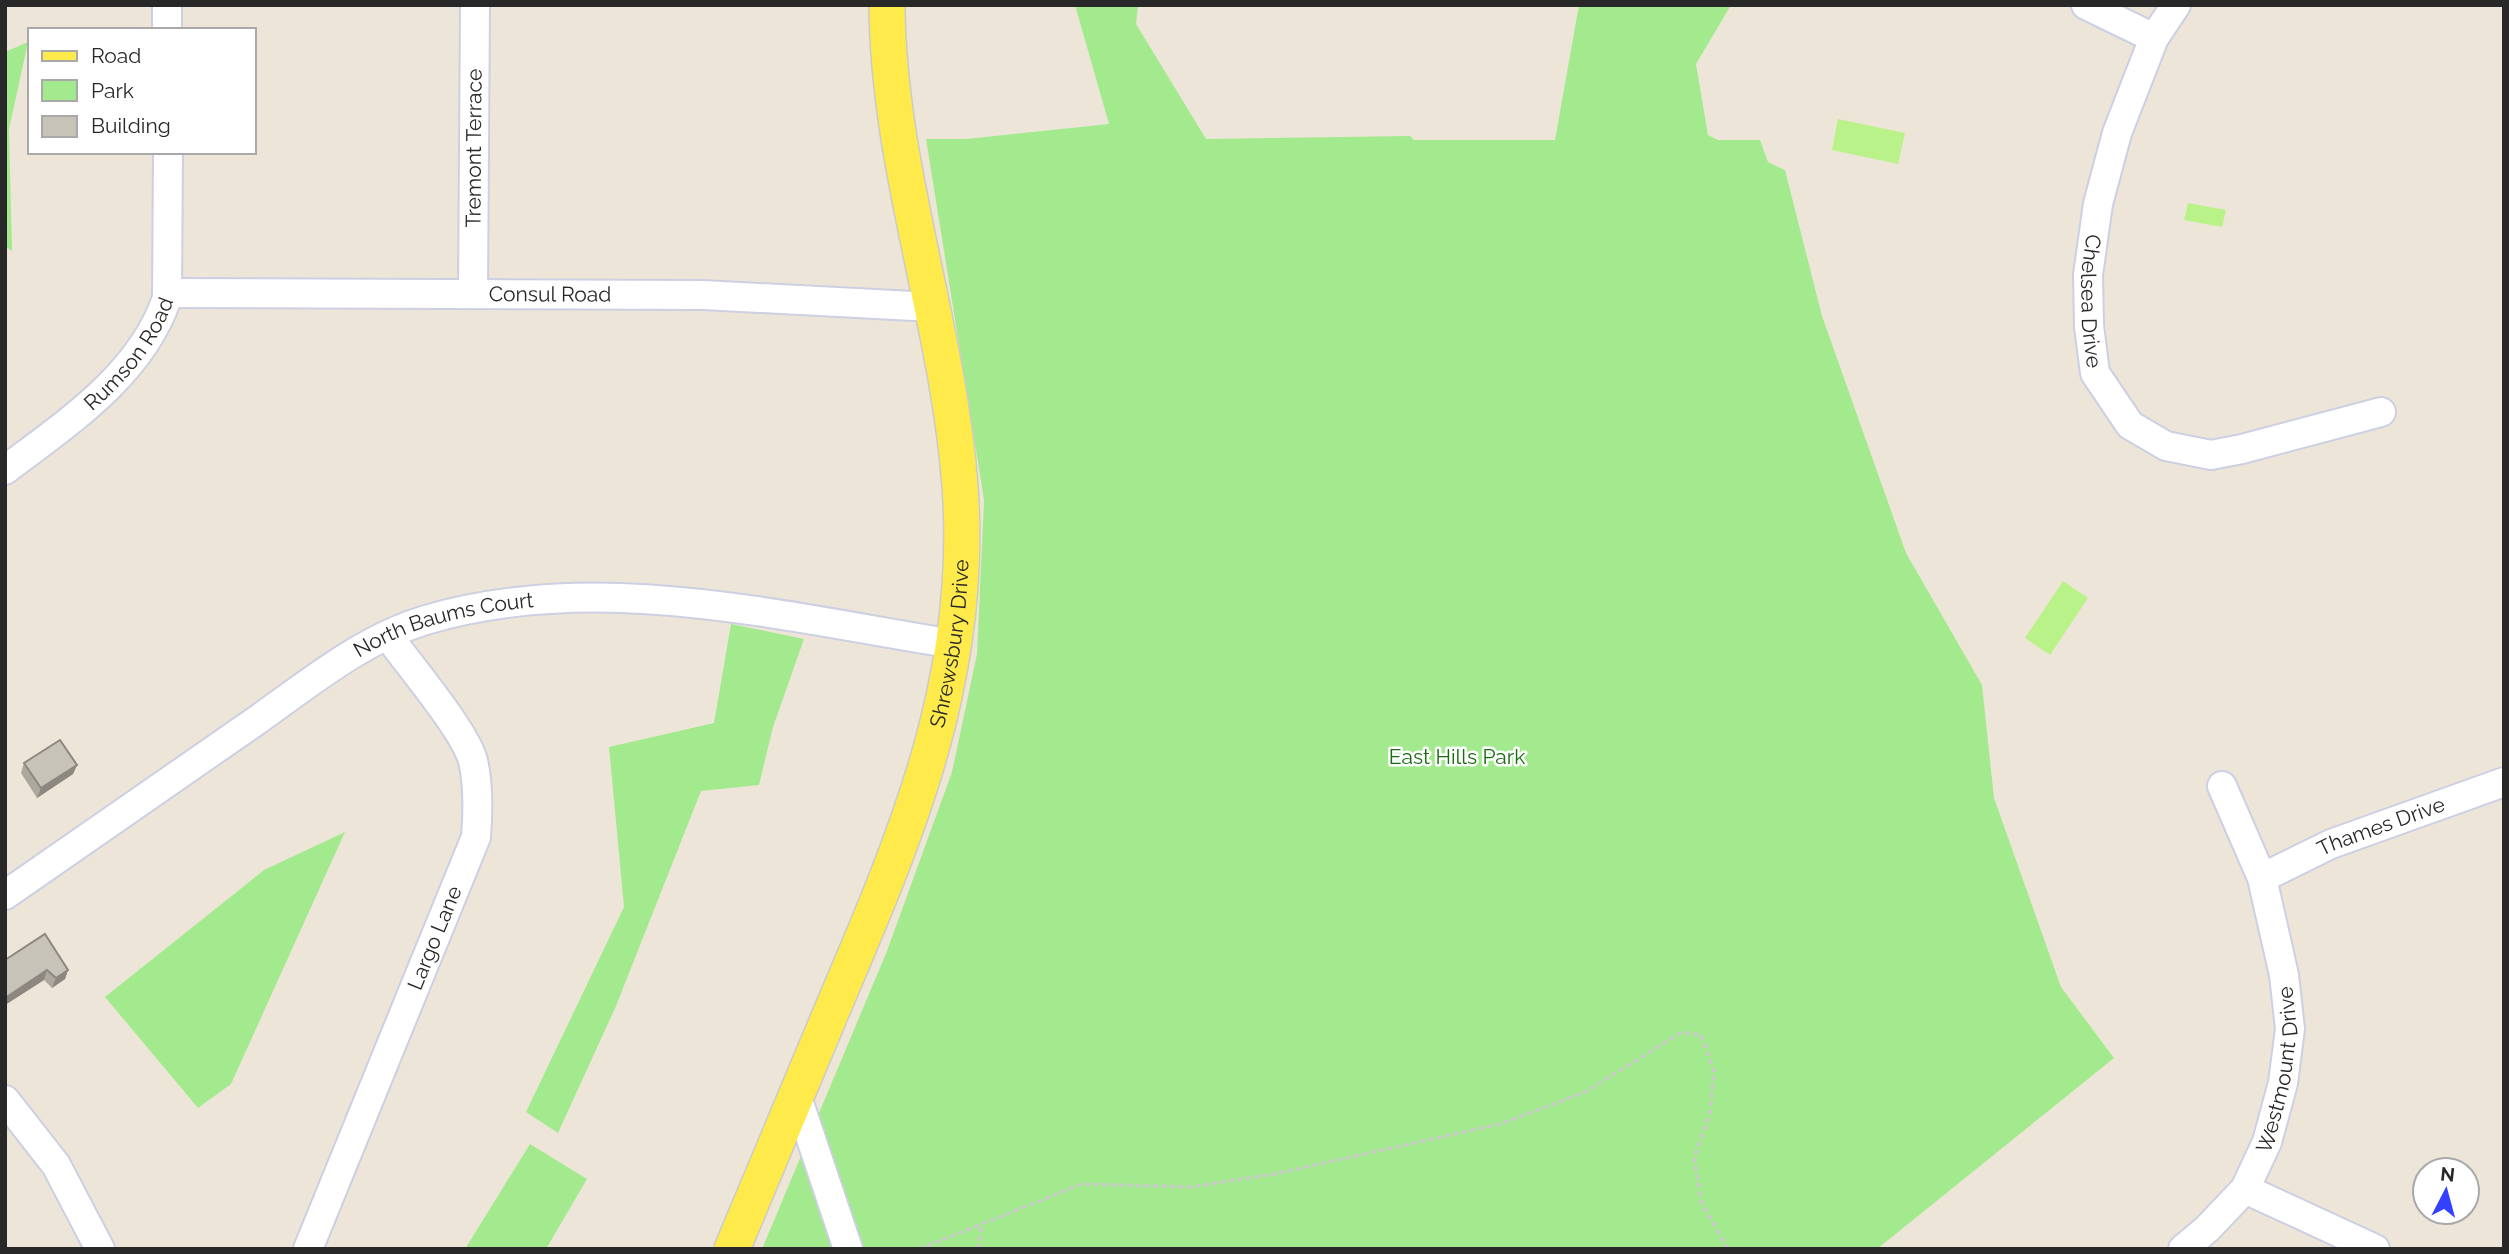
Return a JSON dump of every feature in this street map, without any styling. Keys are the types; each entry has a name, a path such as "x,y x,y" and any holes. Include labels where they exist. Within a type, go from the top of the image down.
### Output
{"main road":[{"name":"Shrewsbury Drive","path":"732,1249 899,855 940,719 955,644 962,555 960,485 949,398 897,120 890,73 887,5"}],"street":[{"path":"167,5 167,28"},
{"name":"Tremont Terrace","path":"473,292 475,5"},
{"path":"2086,5 2154,38"},
{"name":"Chelsea Drive","path":"2176,5 2154,38 2117,133 2098,204 2088,275 2089,326 2095,373 2130,425 2166,446 2211,454 2242,449 2381,412"},
{"name":"Rumson Road","path":"5,470 77,415 122,373 162,314 167,293 168,154"},
{"name":"Consul Road","path":"167,293 473,292 703,295 932,307"},
{"name":"North Baums Court","path":"5,895 356,651 424,621 490,605 559,597 619,597 719,607 955,644"},
{"name":"Largo Lane","path":"308,1249 476,837 478,803 473,760 464,740 389,637"},
{"name":"Thames Drive","path":"2262,878 2331,844 2504,782"},
{"name":"Westmount Drive","path":"2183,1249 2245,1189 2267,1142 2283,1083 2290,1029 2284,975 2262,878 2222,786"},
{"path":"796,1094 848,1249"},
{"path":"5,1100 56,1165 100,1249"},
{"path":"2245,1189 2375,1249"}],"path":[{"path":"919,1249 1082,1184 1191,1187 1275,1174 1500,1124 1585,1092 1682,1032 1700,1035 1714,1071 1710,1112 1694,1158 1702,1204 1728,1249"},
{"path":"978,1249 982,1225"}],"green space":[{"name":"East Hills Park","path":"1075,5 1138,5 1136,24 1206,139 1410,136 1414,140 1555,140 1579,5 1731,5 1696,64 1708,135 1718,140 1760,140 1768,162 1785,170 1822,316 1906,553 1982,685 1994,798 2061,987 2114,1058 1877,1249 762,1249 887,951 952,772 977,654 984,500 926,139 967,139 1109,124"},
{"path":"28,42 9,129 12,251 5,246 5,52"},
{"path":"1838,119 1905,133 1898,164 1832,150"},
{"path":"2188,203 2226,210 2222,227 2184,220"},
{"path":"2063,581 2088,598 2050,655 2025,638"},
{"path":"731,624 804,639 773,727 759,785 701,791 616,1006 558,1133 526,1112 624,907 609,747 714,723"},
{"path":"345,832 231,1084 198,1108 105,997 264,870"},
{"path":"530,1144 587,1179 546,1249 465,1249"}],"building":[{"path":"60,740 77,765 41,788 24,763"},
{"path":"45,934 68,970 56,978 47,970 5,998 5,960"}]}
